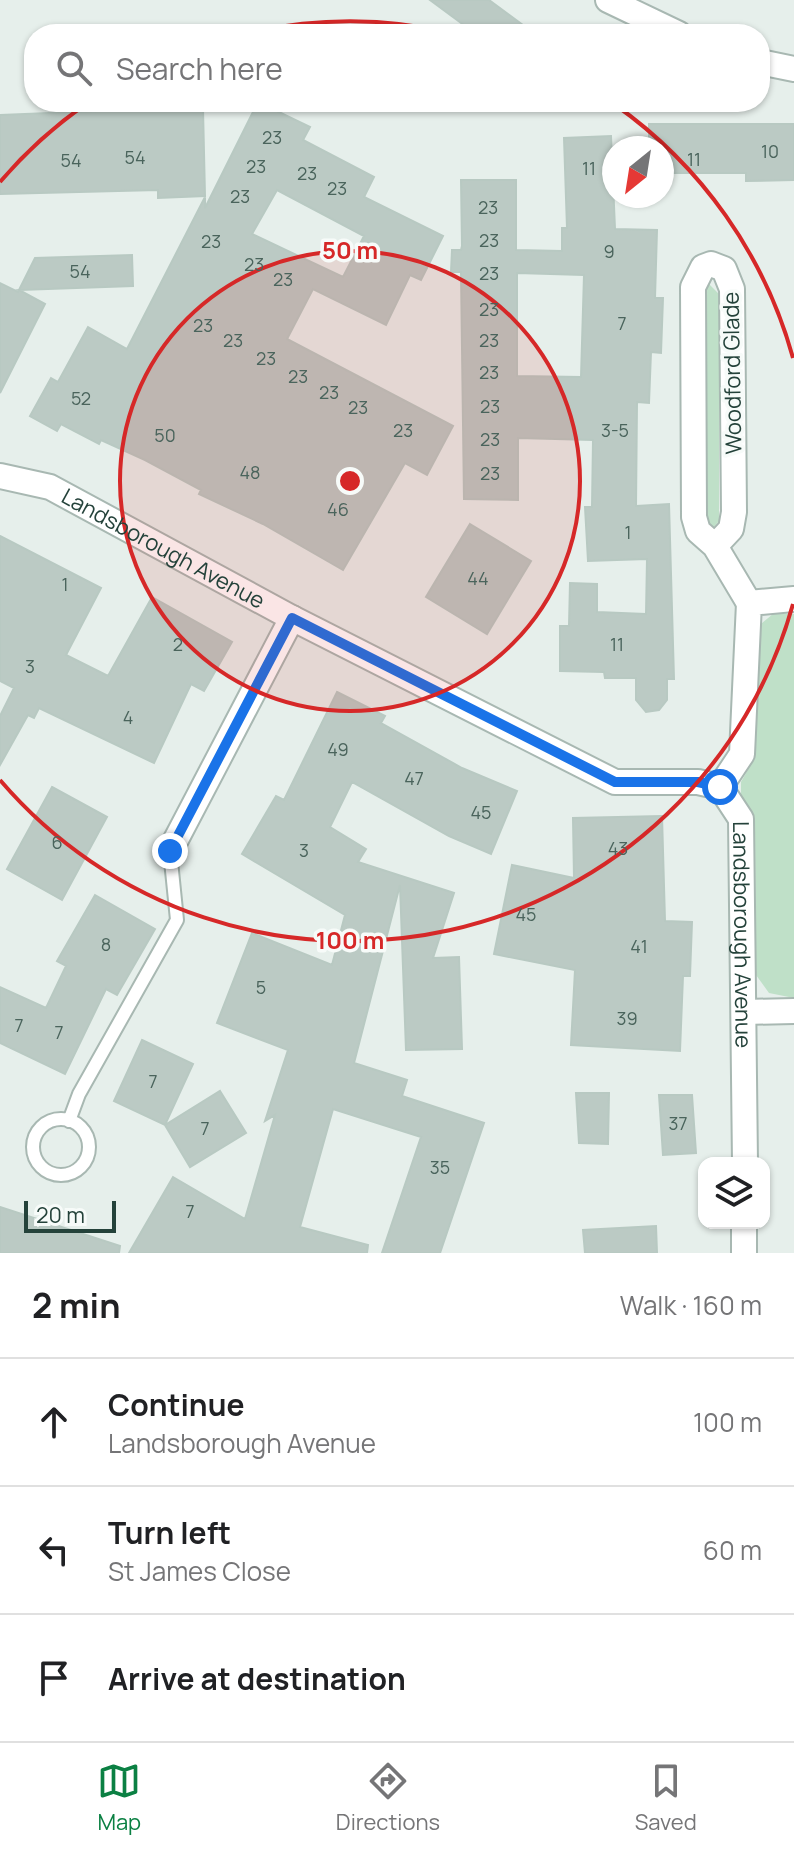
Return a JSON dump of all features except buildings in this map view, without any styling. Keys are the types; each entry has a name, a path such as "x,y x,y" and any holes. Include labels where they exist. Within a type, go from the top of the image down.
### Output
{"street":[{"path":"608,0 658,24"},
{"path":"770,64 794,69"},
{"name":"Woodford Glade","path":"715,546 731,529 734,512 732,289 724,269 711,264 703,267 693,287 694,517 698,531 715,546 749,603"},
{"name":"Landsborough Avenue","path":"0,476 50,487 292,618 615,782 698,782 720,787 741,819 745,1157"},
{"path":"720,787 742,754 749,603 794,599"},
{"path":"170,851 292,618"},
{"path":"745,1012 794,1011"},
{"path":"744,1229 744,1253"}],"lane":[{"path":"69,1121 79,1094 177,920 170,851"},
{"path":"69,1121 86,1135 88,1153 79,1168 71,1173 52,1173 37,1162 33,1153 35,1135 47,1122 69,1121"}],"green space":[{"path":"709,284 719,294 719,521 714,527 704,525 705,286"},
{"path":"773,614 794,614 794,998 769,993 756,975 755,833 741,795 741,782 754,759 755,748 756,628"}],"route":[{"path":"170,851 292,618 615,782 698,782 720,787"}]}
